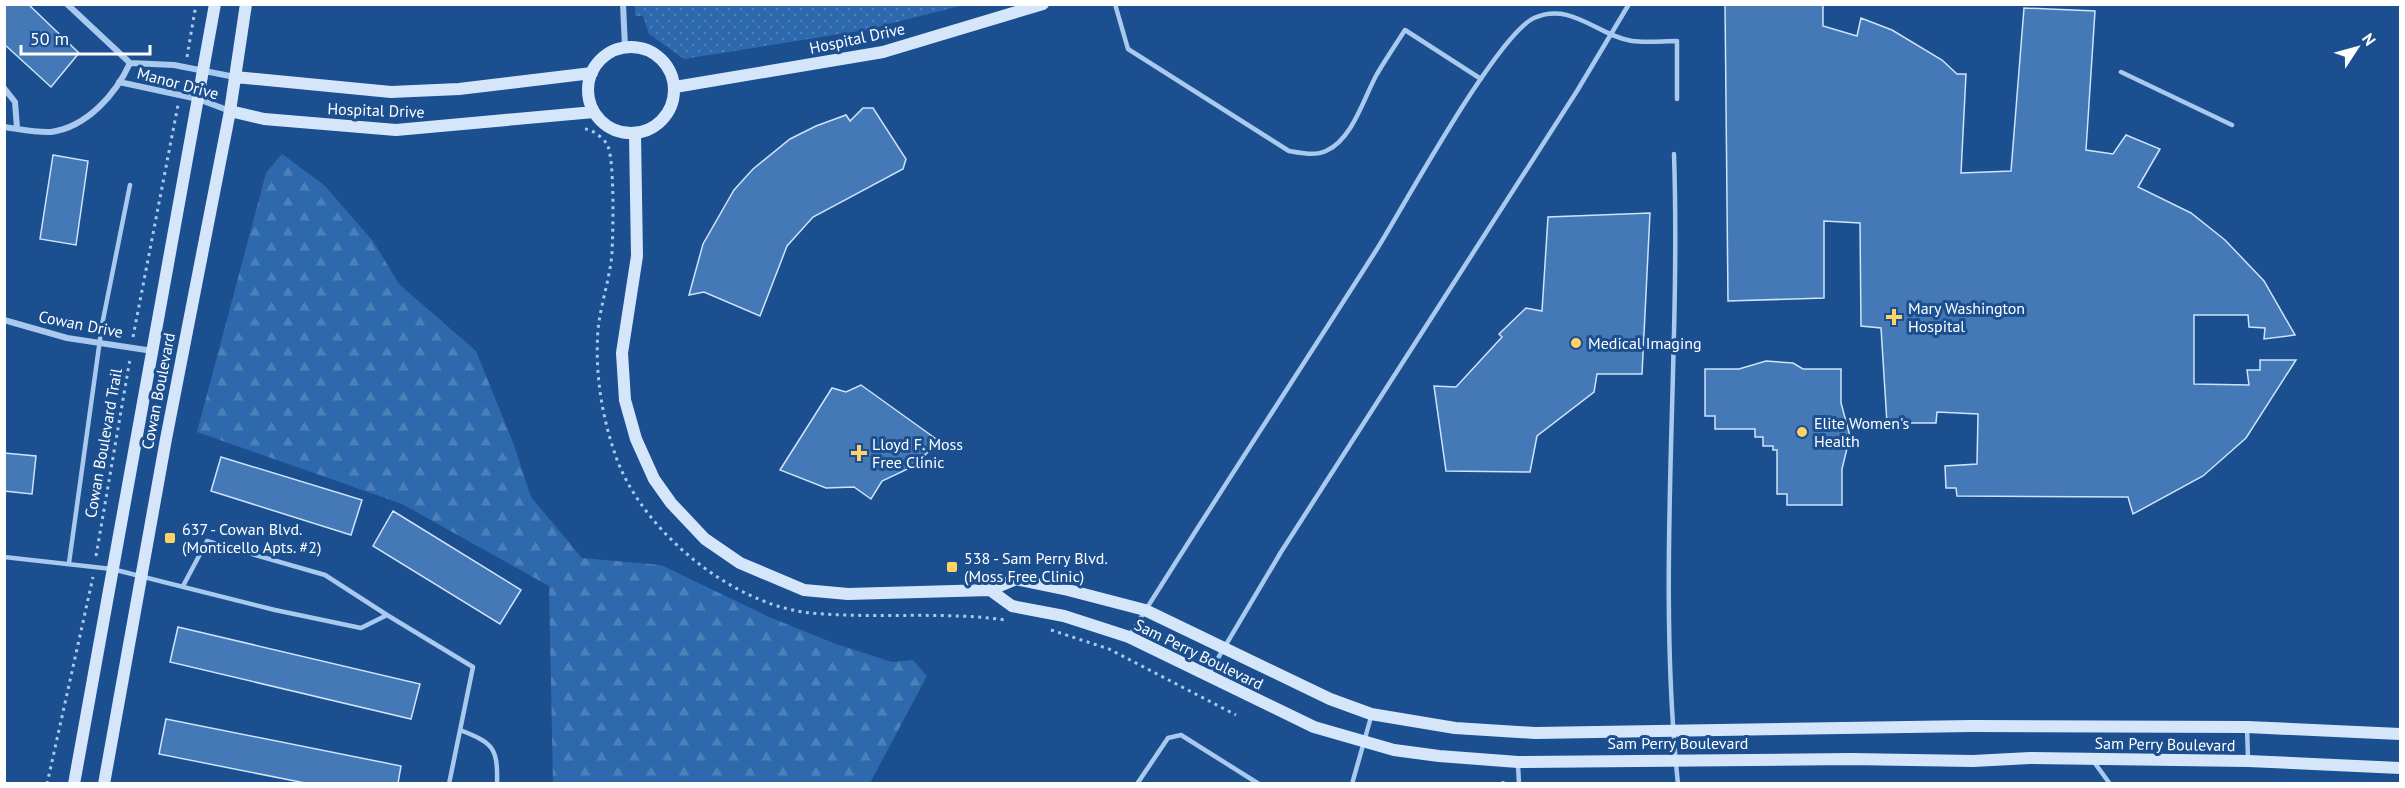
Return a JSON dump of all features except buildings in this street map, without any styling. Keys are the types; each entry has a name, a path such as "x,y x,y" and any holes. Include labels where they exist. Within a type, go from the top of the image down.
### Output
{"street":[{"path":"67,4 130,63"},
{"name":"Cowan Boulevard","path":"74,783 215,4"},
{"name":"Cowan Boulevard","path":"104,783 230,111 246,4"},
{"path":"623,4 625,47"},
{"name":"Hospital Drive","path":"675,87 883,52 1043,4"},
{"path":"625,47 639,48 658,57 671,73 675,87 674,101 668,113 654,127 634,134 621,133 608,127 594,112 588,92 592,74 602,58 625,47"},
{"name":"Manor Drive","path":"4,127 50,132 82,120 97,108 120,82 130,63 174,65 234,77"},
{"name":"Hospital Drive","path":"234,77 391,92 459,89 592,74"},
{"name":"Manor Drive","path":"120,82 198,99 230,111"},
{"path":"4,88 15,102 17,128"},
{"name":"Hospital Drive","path":"230,111 264,119 396,130 594,112"},
{"name":"Sam Perry Boulevard","path":"634,134 638,256 623,343 625,399 636,439 649,469 671,503 698,532 719,550 751,568 804,590 848,594 990,590 1016,579 1145,610 1330,699 1371,714 1455,728 1535,733 1982,726 2247,727 2400,734"},
{"name":"Cowan Drive","path":"4,320 100,345 153,351"},
{"name":"Sam Perry Boulevard","path":"990,590 1012,606 1064,616 1129,637 1207,677 1314,727 1394,750 1439,756 1518,762 1676,759 2091,759 2248,761 2400,768"}],"lane":[{"path":"1114,4 1128,50 1289,151 1316,154 1327,151 1339,141 1405,30 1481,79"},
{"path":"1207,677 1287,544 1578,91 1629,4"},
{"path":"1129,637 1376,249 1481,79 1521,28 1532,19 1545,14 1560,13 1581,19 1631,41 1677,41 1677,99"},
{"path":"2121,72 2232,124"},
{"path":"1674,154 1670,553 1674,732 1678,783"},
{"path":"69,563 100,345 130,185"},
{"path":"183,586 207,541 325,575 473,667 448,783"},
{"path":"4,557 112,569 275,610 361,628 387,615"},
{"path":"1352,783 1371,714"},
{"path":"2247,727 2248,761"},
{"path":"460,730 487,742 493,748 498,757 498,783"},
{"path":"1137,783 1168,738 1175,734 1181,735 1259,783"},
{"path":"2091,759 2110,783"},
{"path":"1518,762 1519,783"}],"path":[{"path":"189,47 196,4"},
{"name":"Cowan Boulevard Trail","path":"47,783 84,626 131,348 178,106"},
{"path":"581,129 590,129 607,144 611,161 612,253 598,328 600,404 615,456 636,496 665,535 707,569 755,598 808,613 969,615 1009,621"},
{"path":"1040,627 1109,649 1236,715"}],"green space":[{"path":"635,4 964,5 865,30 684,59 649,34 643,16 635,16"},
{"path":"282,154 324,185 373,241 399,284 476,351 514,445 531,497 582,558 661,565 769,617 836,644 892,662 913,660 927,676 870,783 553,783 549,586 402,504 197,432 266,173"}],"place":[{"name":"Mary Washington Hospital","path":"1894,317"},
{"name":"Medical Imaging","path":"1576,343"},
{"name":"Elite Women's Health","path":"1802,432"},
{"name":"Lloyd F. Moss Free Clinic","path":"859,453"},
{"name":"637 - Cowan Blvd. (Monticello Apts. #2)","path":"170,538"},
{"name":"538 - Sam Perry Blvd. (Moss Free Clinic)","path":"952,567"}]}
